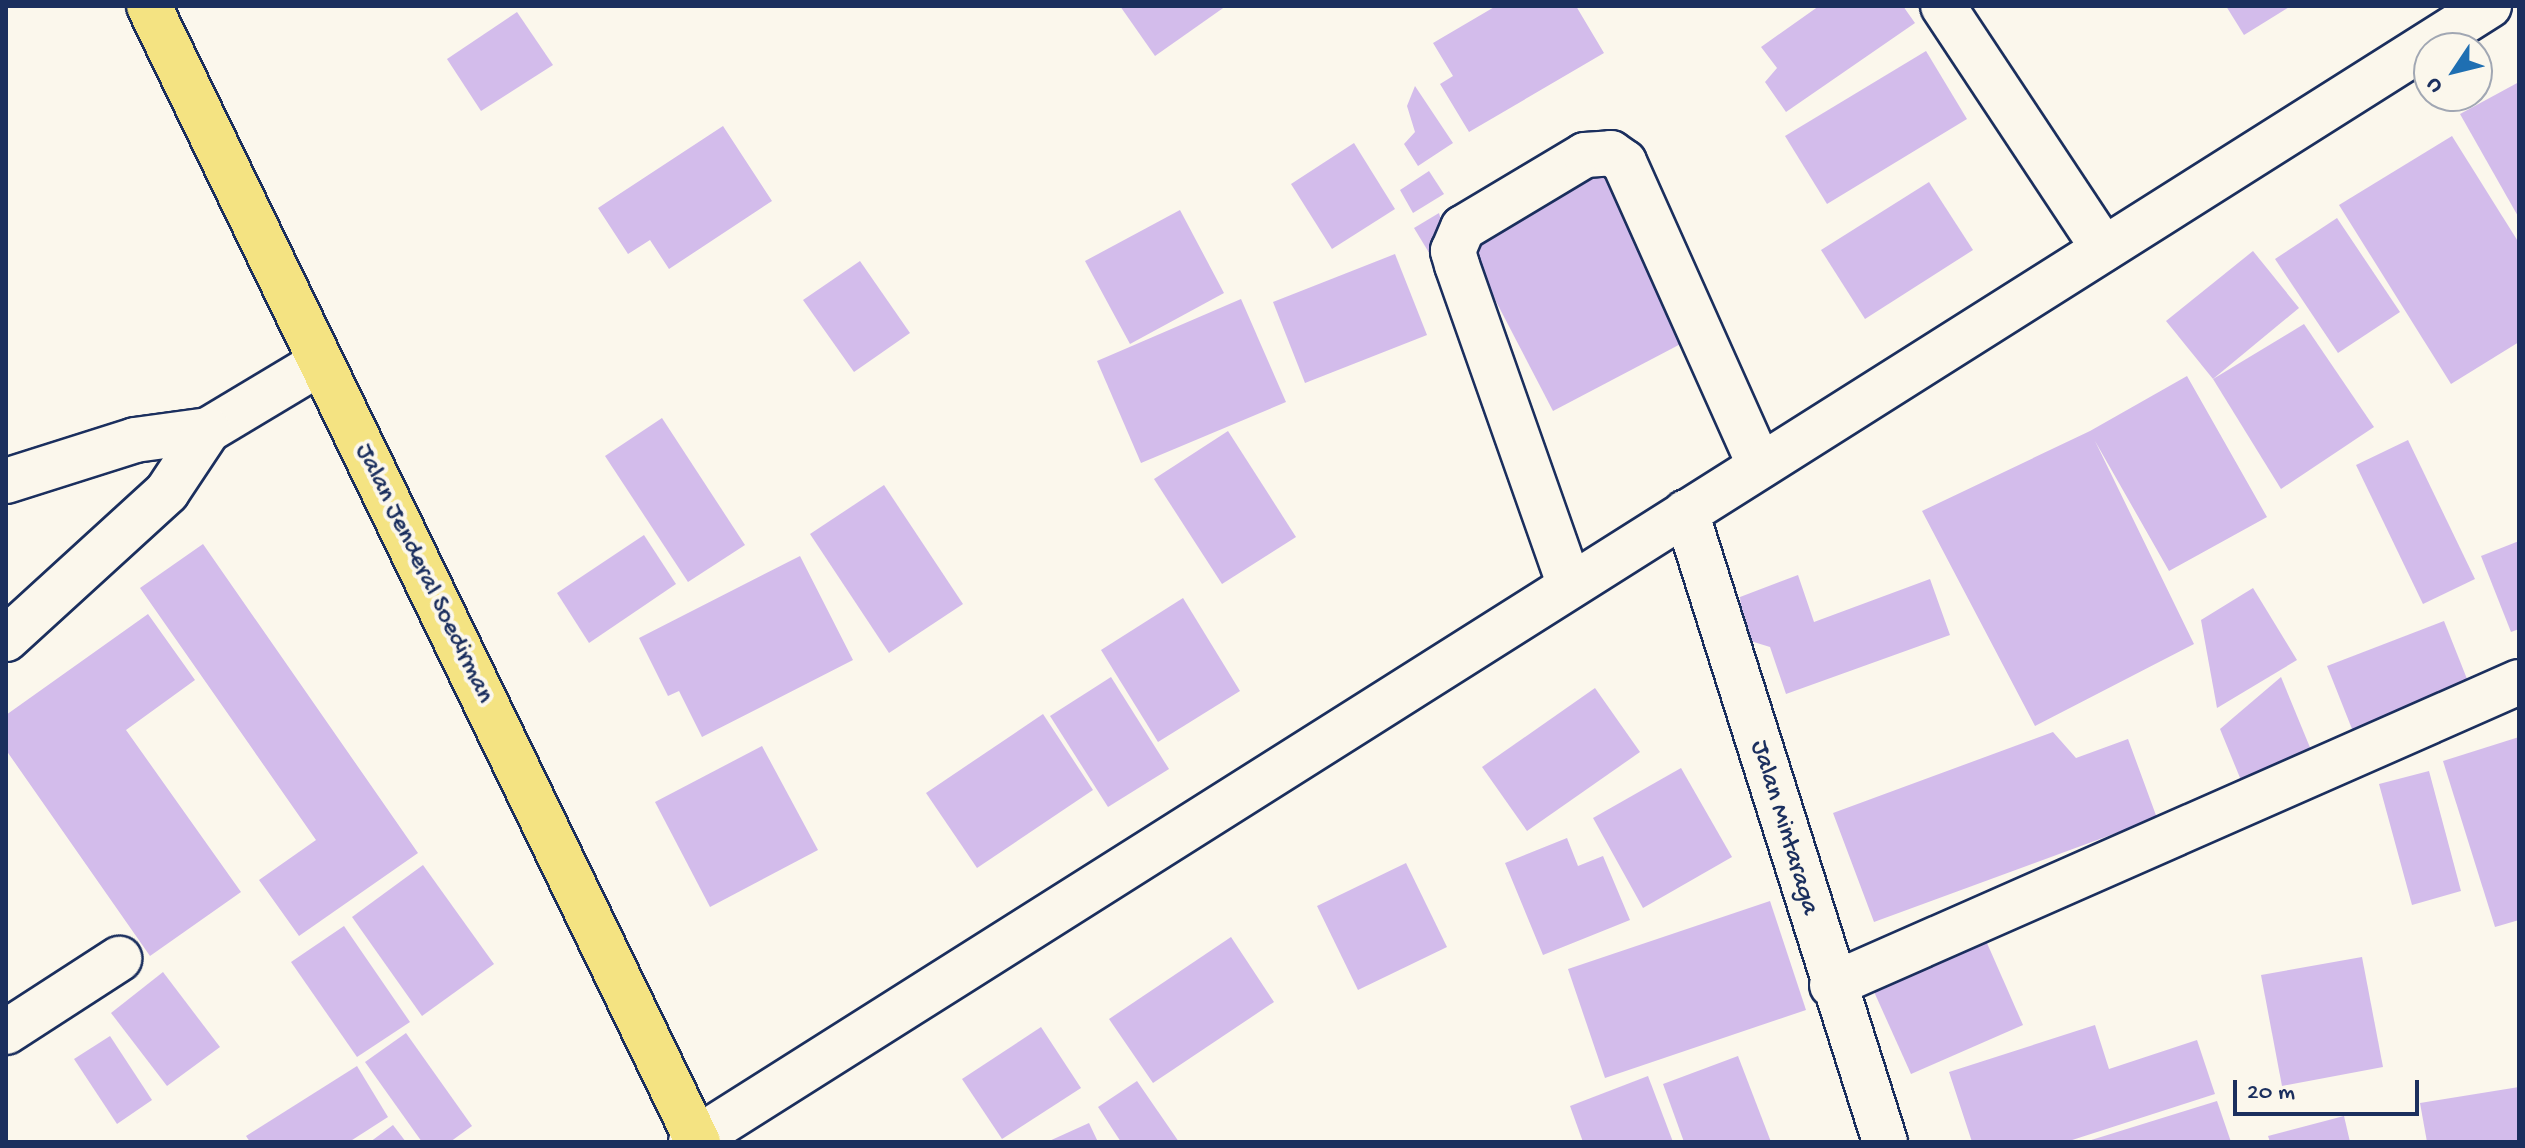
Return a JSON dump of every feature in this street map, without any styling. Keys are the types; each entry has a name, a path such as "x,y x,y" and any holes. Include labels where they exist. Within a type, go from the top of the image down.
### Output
{"main road":[{"name":"Jalan Jenderal Soedirman","path":"149,6 695,1141"}],"street":[{"path":"1943,6 2104,249"},
{"path":"695,1141 2489,6"},
{"path":"1570,586 1457,265 1453,251 1463,228 1585,155 1611,153 1624,162 1760,466"},
{"path":"6,481 135,440 208,430 320,363"},
{"path":"6,639 167,492 208,430"},
{"name":"Jalan Mintaraga","path":"1686,512 1832,985 1885,1142"},
{"path":"1832,985 2519,682"},
{"path":"6,1032 119,959"}],"building":[{"path":"1120,6 1226,6 1155,56"},
{"path":"1496,6 1576,6 1604,53 1469,132 1440,84 1453,76 1433,43"},
{"path":"1819,6 1903,6 1915,23 1786,112 1765,82 1777,68 1761,47"},
{"path":"2226,6 2291,6 2244,35"},
{"path":"517,12 553,65 481,111 447,59"},
{"path":"1926,51 1967,119 1827,204 1785,136"},
{"path":"2519,82 2519,218 2460,114 2493,112 2493,96"},
{"path":"1415,86 1453,143 1418,166 1404,144 1415,132 1407,106"},
{"path":"723,126 772,201 669,269 650,240 628,254 598,208"},
{"path":"2452,136 2519,243 2519,342 2451,384 2339,205"},
{"path":"1354,143 1395,209 1332,249 1291,184"},
{"path":"1602,165 1692,338 1553,411 1463,238"},
{"path":"1429,171 1444,194 1413,213 1400,190"},
{"path":"1929,182 1973,250 1865,319 1821,250"},
{"path":"1180,210 1224,293 1130,344 1085,261"},
{"path":"1439,213 1448,245 1431,256 1414,228"},
{"path":"2337,218 2400,312 2338,353 2275,259"},
{"path":"2253,251 2299,308 2213,379 2166,321"},
{"path":"1395,254 1427,335 1305,383 1273,302"},
{"path":"860,261 910,333 854,372 803,300"},
{"path":"1241,299 1286,402 1141,463 1097,361"},
{"path":"2304,324 2374,427 2281,489 2213,379"},
{"path":"2187,376 2267,517 2169,571 2095,441 2194,644 2035,726 1922,511 2090,431"},
{"path":"662,418 745,545 688,582 605,456"},
{"path":"1228,431 1296,537 1222,584 1154,479"},
{"path":"2408,440 2475,579 2423,604 2356,465"},
{"path":"884,485 963,604 889,653 810,534"},
{"path":"644,535 676,584 589,643 557,593"},
{"path":"2519,541 2519,629 2511,632 2481,556"},
{"path":"203,544 418,853 299,936 259,880 316,840 140,588"},
{"path":"800,556 853,660 702,737 679,691 668,696 639,638"},
{"path":"1798,575 1814,622 1930,579 1950,635 1786,694 1770,647 1744,639 1740,597"},
{"path":"2253,588 2297,660 2217,708 2201,620"},
{"path":"1183,598 1240,691 1158,742 1101,650"},
{"path":"148,614 195,680 126,730 241,892 150,956 6,750 6,715"},
{"path":"2444,621 2473,694 2356,739 2327,666"},
{"path":"1111,677 1169,769 1108,807 1050,716"},
{"path":"2281,677 2316,762 2245,790 2220,729"},
{"path":"1595,688 1640,752 1527,831 1482,767"},
{"path":"1043,714 1093,790 977,868 926,793"},
{"path":"2053,732 2076,758 2128,739 2157,818 1874,922 1833,813"},
{"path":"2519,737 2519,920 2495,927 2443,761"},
{"path":"762,746 818,850 710,907 655,802"},
{"path":"1681,768 1732,857 1643,908 1593,818"},
{"path":"2429,771 2461,891 2412,905 2379,784"},
{"path":"1567,838 1578,866 1603,856 1630,920 1543,955 1505,863"},
{"path":"1406,863 1447,947 1358,990 1317,906"},
{"path":"423,865 494,964 422,1016 352,917"},
{"path":"1770,901 1806,1010 1605,1078 1568,969"},
{"path":"344,926 410,1022 357,1057 291,962"},
{"path":"1983,934 2023,1025 1911,1074 1871,985"},
{"path":"1231,937 1274,1002 1153,1083 1109,1019"},
{"path":"2362,957 2383,1067 2282,1086 2261,975"},
{"path":"163,972 220,1047 167,1086 111,1013"},
{"path":"2095,1025 2109,1069 2197,1040 2215,1094 2066,1142 1972,1142 1949,1072"},
{"path":"1041,1027 1081,1088 1002,1139 962,1079"},
{"path":"406,1033 472,1126 450,1142 422,1142 365,1062"},
{"path":"110,1036 152,1100 117,1124 74,1059"},
{"path":"1738,1056 1771,1142 1684,1142 1663,1084"},
{"path":"357,1066 388,1117 349,1142 250,1142 246,1136"},
{"path":"1648,1076 1673,1142 1583,1142 1570,1106"},
{"path":"1137,1081 1179,1142 1121,1142 1098,1107"},
{"path":"2519,1087 2519,1142 2427,1142 2420,1103"},
{"path":"2217,1101 2231,1142 2088,1142 2088,1141"},
{"path":"2344,1116 2350,1142 2270,1142 2268,1136"},
{"path":"1089,1123 1098,1142 1047,1142"},
{"path":"393,1125 406,1142 370,1142"}]}
